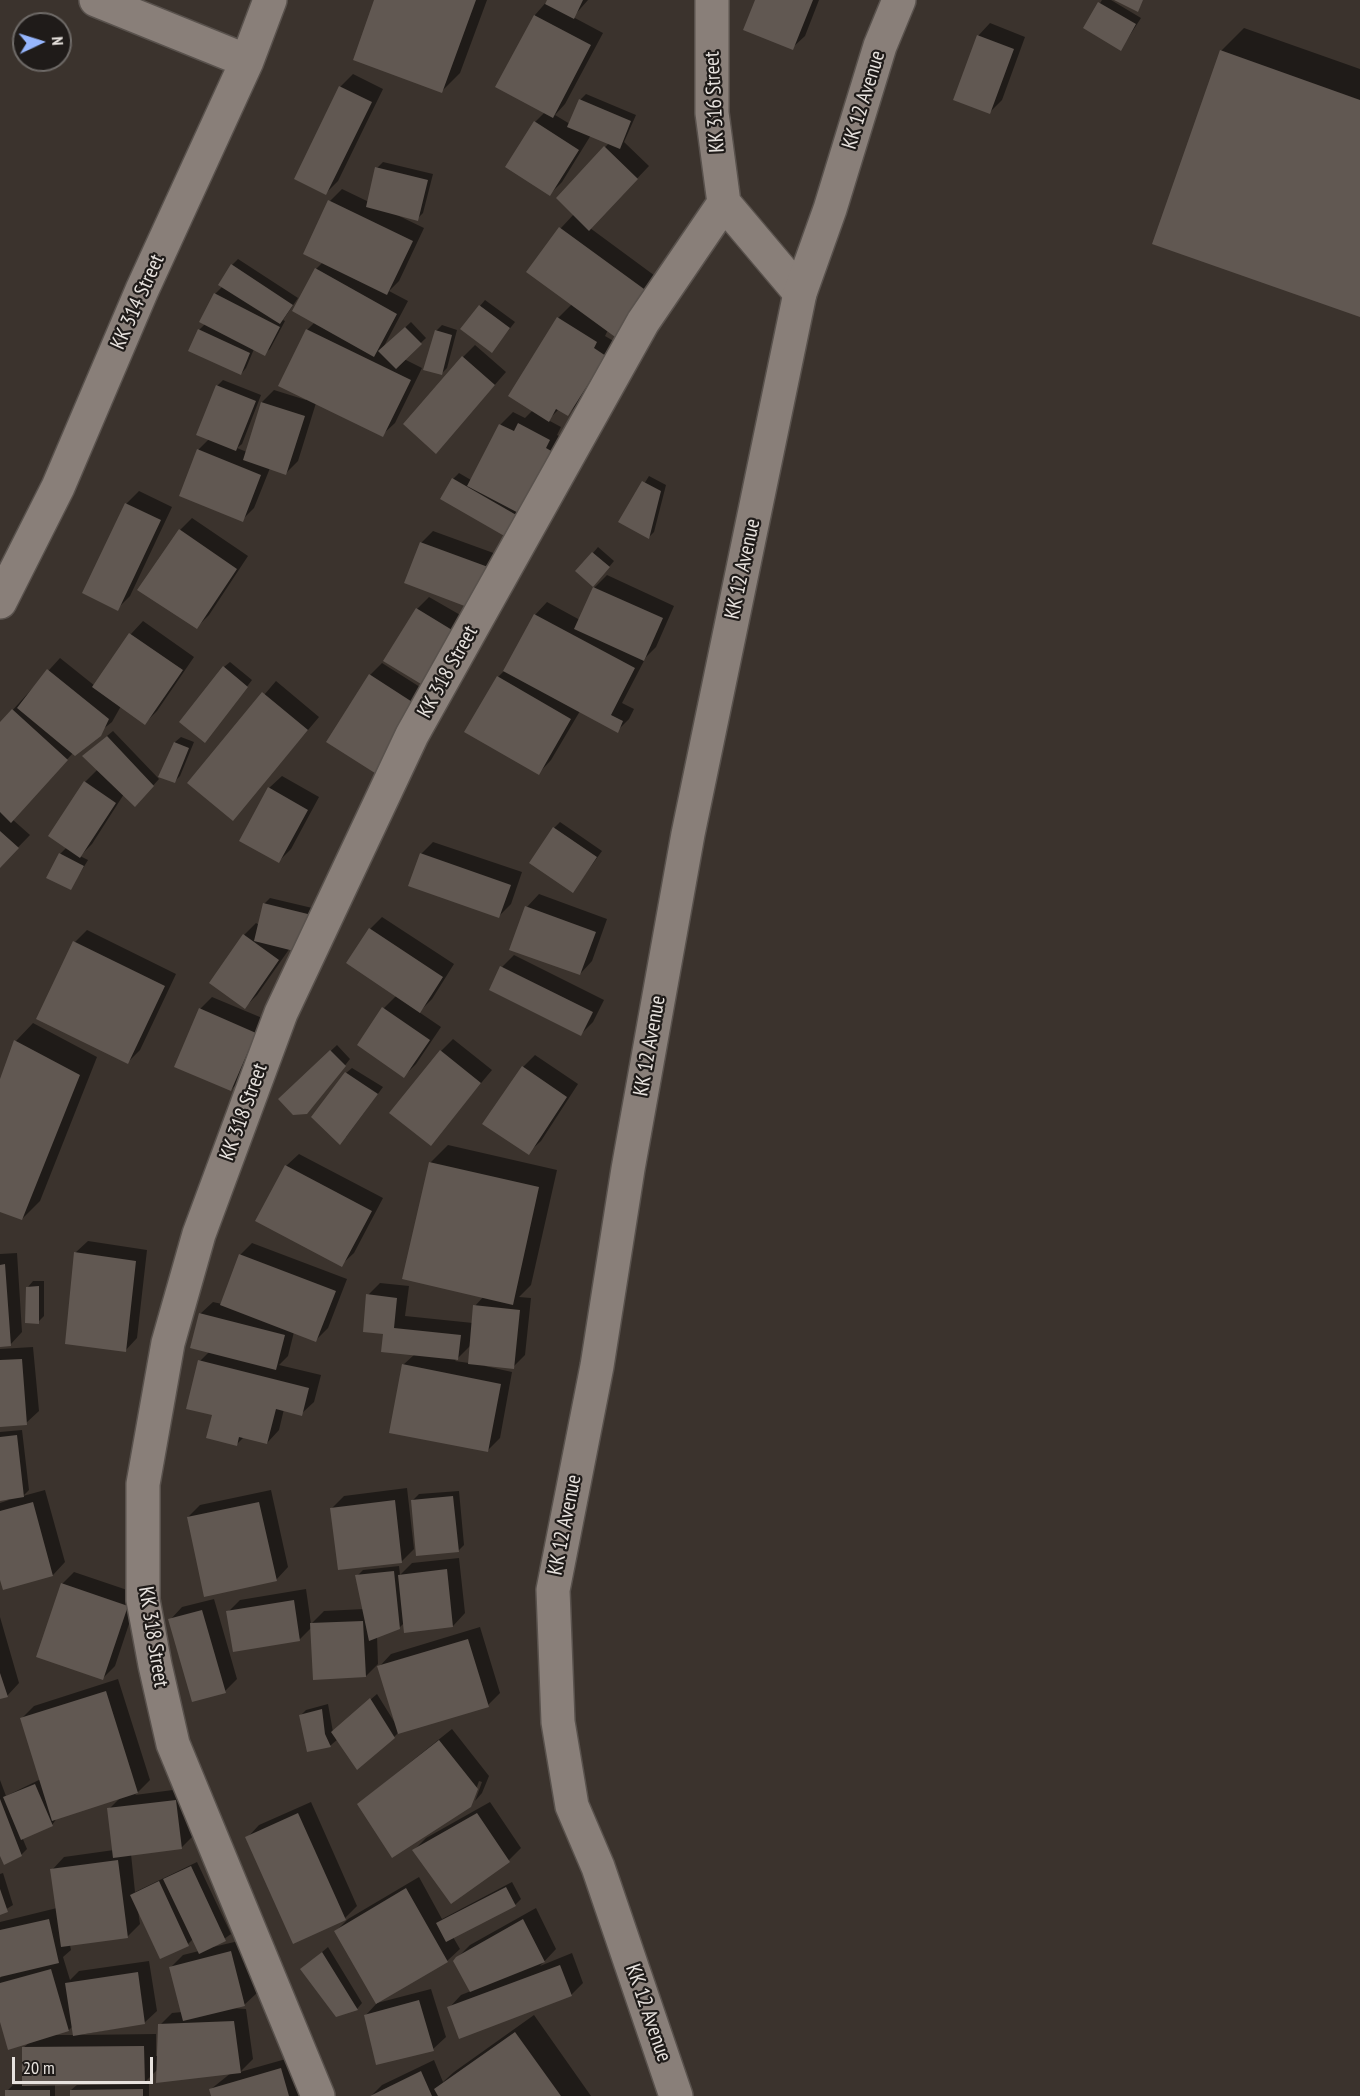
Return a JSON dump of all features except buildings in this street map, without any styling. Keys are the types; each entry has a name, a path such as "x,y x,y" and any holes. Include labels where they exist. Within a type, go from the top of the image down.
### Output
{"street":[{"path":"96,0 247,61"},
{"name":"KK 314 Street","path":"0,602 58,487 142,290 247,61 270,0"},
{"name":"KK 316 Street","path":"712,0 712,112 724,203"},
{"name":"KK 12 Avenue","path":"676,2096 598,1867 572,1806 558,1722 553,1590 597,1366 628,1169 688,834 800,293 830,209 880,46 899,0"},
{"path":"724,203 800,293"},
{"name":"KK 318 Street","path":"318,2096 173,1744 154,1665 143,1600 143,1484 168,1343 199,1234 281,1013 412,735 643,322 724,203"}]}
